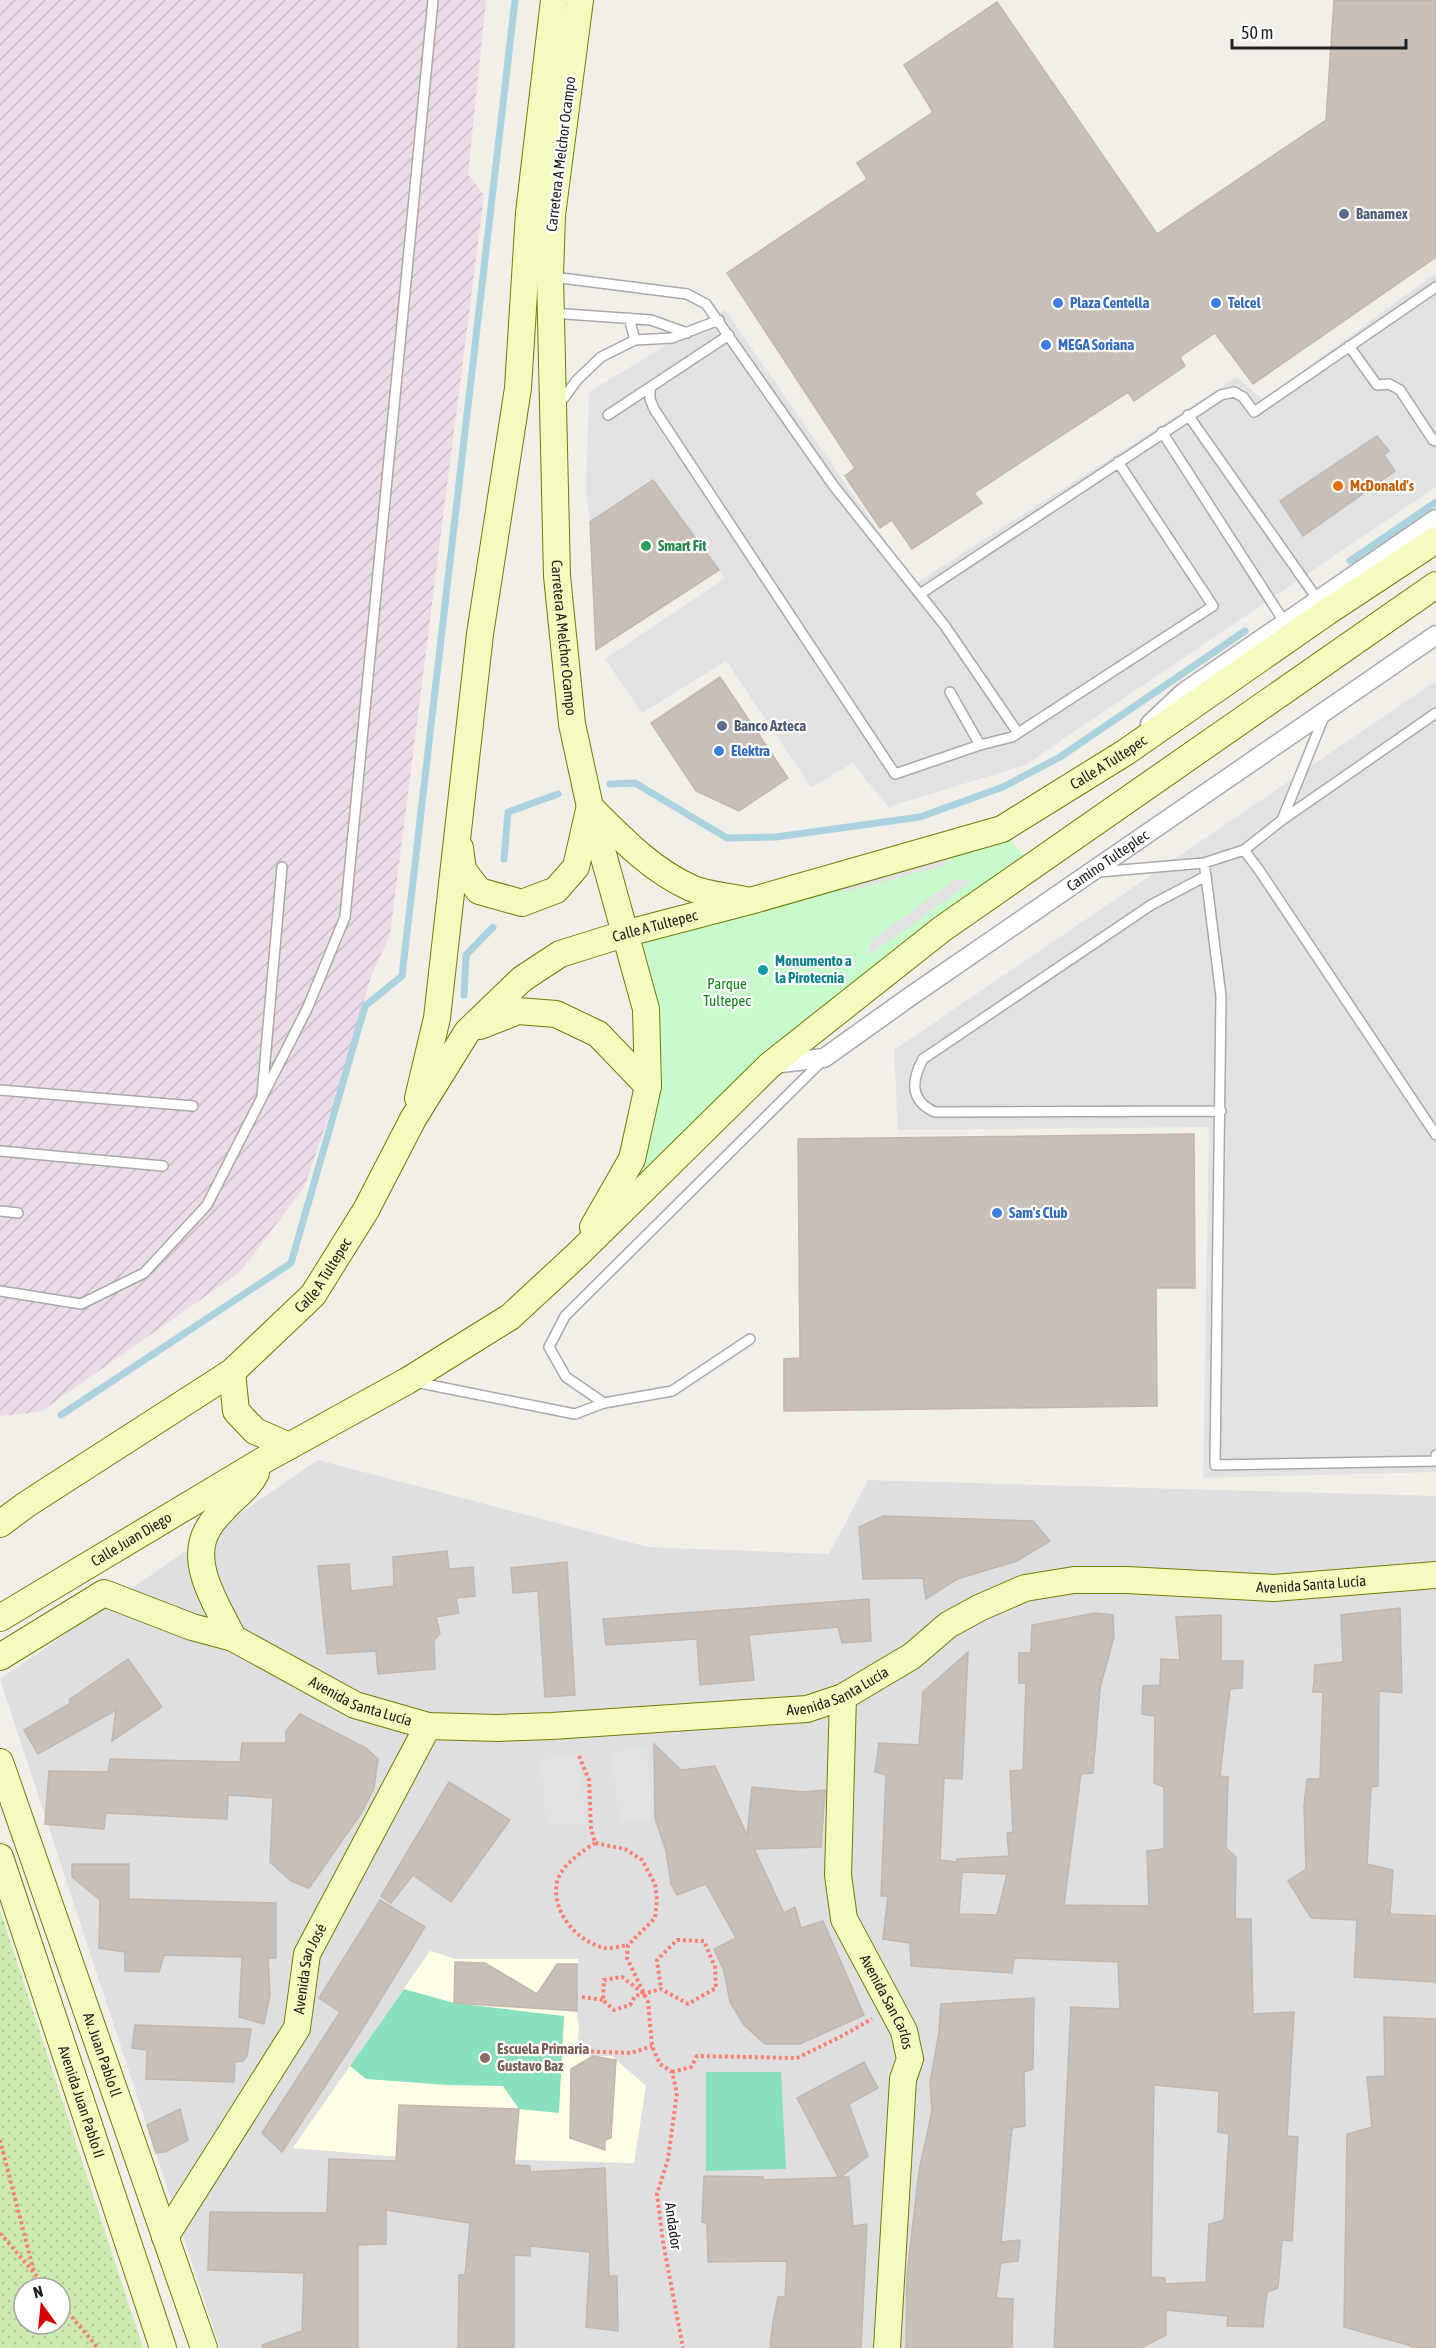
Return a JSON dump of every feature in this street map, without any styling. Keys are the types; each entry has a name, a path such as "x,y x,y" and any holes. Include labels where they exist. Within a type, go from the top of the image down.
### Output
{"main road":[{"name":"Carretera A Melchor Ocampo","path":"413,1119 437,1018 480,634 518,388 529,213 554,0"},
{"name":"Carretera A Melchor Ocampo","path":"578,1254 632,1159 648,1086 646,1010 590,807 572,724 556,576 550,276 552,215 580,0"},
{"name":"Calle A Tultepec","path":"0,1524 27,1504 232,1372 314,1295 366,1210 413,1119 466,1032 522,979 561,954 624,934 750,901 1002,829 1107,764 1327,612 1436,540"},
{"path":"232,1638 202,1571 201,1550 207,1530 224,1509 250,1485 262,1461 407,1381 510,1317 578,1254 770,1065 942,929 1436,585"},
{"path":"458,828 463,870 479,891 522,903 556,890 576,867 590,807"},
{"path":"590,807 628,845 659,871 693,889 750,901"},
{"path":"466,1032 518,1011 556,1014 598,1034 648,1086"},
{"path":"232,1372 236,1411 255,1431 289,1446"},
{"name":"Calle Juan Diego","path":"0,1618 262,1461"},
{"name":"Avenida Santa Lucía","path":"0,1656 104,1593 192,1627 232,1638 355,1705 428,1726 498,1728 552,1726 807,1709 843,1697 912,1656 948,1625 979,1608 1025,1588 1074,1580 1127,1580 1274,1588 1436,1575"},
{"name":"Avenida San Carlos","path":"843,1697 838,1875 844,1919 904,2031 910,2059 903,2079 887,2348"},
{"name":"Avenida San José","path":"165,2237 297,2028 307,1954 428,1726"},
{"name":"Av. Juan Pablo ll","path":"0,1762 204,2348"},
{"name":"Avenida Juan Pablo II","path":"0,1857 164,2348"}],"street":[{"path":"1107,764 1183,693 1436,519"},
{"name":"Camino Tulteplec","path":"770,1065 825,1058 908,998 1436,635"}],"lane":[{"path":"0,1291 81,1304 144,1273 207,1205 307,1009 345,917 433,0"},
{"path":"550,276 687,294 706,304 833,485 920,594 979,674 1018,733"},
{"path":"920,594 1221,395 1234,392 1243,397 1254,412 1436,286"},
{"path":"552,313 651,320 687,333"},
{"path":"629,318 635,340"},
{"path":"554,413 577,380 601,357 635,340 672,338 719,320"},
{"path":"608,415 729,335"},
{"path":"1349,346 1377,385 1389,384 1400,390 1433,440 1436,441"},
{"path":"650,388 650,399 654,409 895,774 980,745 1012,737 1213,606 1118,462"},
{"path":"1188,415 1318,600"},
{"path":"1162,432 1285,623"},
{"path":"950,692 980,745"},
{"path":"1282,820 1326,711"},
{"path":"1091,872 1204,863 1244,850 1282,820 1436,713"},
{"path":"1244,850 1436,1135"},
{"path":"1204,863 1221,996 1215,1466 1436,1461 1436,1455"},
{"path":"262,1101 282,867"},
{"path":"1206,876 1151,905 923,1059 915,1075 916,1092 922,1106 935,1112 1221,1111"},
{"path":"604,1403 566,1377 549,1347 565,1316 825,1058"},
{"path":"0,1090 193,1106"},
{"path":"0,1151 163,1166"},
{"path":"0,1211 18,1213"},
{"path":"407,1381 575,1414 604,1403 672,1391 750,1339"}],"path":[{"path":"579,1756 589,1780 591,1828 595,1843"},
{"path":"595,1843 625,1849 642,1860 655,1884 657,1900 655,1918 628,1945 606,1948 585,1939 565,1921 557,1902 557,1881 576,1855 595,1843"},
{"path":"582,1997 603,2000 614,2010 630,2005 635,1996 661,1989 688,2004 716,1989 715,1967 704,1941 677,1940 657,1960 661,1989"},
{"path":"628,1945 627,1958 648,2002 652,2046 660,2064 672,2072 691,2067 697,2056 797,2058 874,2018"},
{"path":"603,2000 604,1980 613,1978 622,1977 644,1993"},
{"path":"579,2051 630,2053 652,2046"},
{"name":"Andador","path":"672,2072 677,2093 668,2159 657,2194 663,2242 683,2348"},
{"path":"0,2140 34,2272"},
{"path":"0,2233 37,2276"},
{"path":"72,2317 98,2348"}],"shaded area":[{"path":"0,0 486,0 468,174 484,195 390,935 372,974 332,1108 304,1187 240,1272 40,1412 0,1416"},
{"path":"1436,273 1436,487 1025,765 888,807 853,763 811,787 726,661 642,713 605,659 725,578 653,481 590,522 586,491 589,392 725,310 915,584 1237,377 1263,400"},
{"path":"1436,681 1436,1472 1203,1478 1209,1127 898,1130 894,1050"},
{"path":"954,853 943,866 844,892 834,888"},
{"path":"956,879 972,881 867,957 872,940"},
{"path":"318,1460 648,1547 829,1554 868,1480 1436,1496 1436,2348 220,2348 0,1679"},
{"path":"646,1748 655,1818 619,1822 612,1752"},
{"path":"579,1756 585,1823 546,1825 541,1759"},
{"name":"Escuela Primaria Gustavo Baz","path":"430,1951 455,1959 578,1959 576,2006 579,2029 576,2056 612,2056 646,2086 634,2163 389,2156 293,2148"}],"green space":[{"name":"Parque Tultepec","path":"1002,829 1032,866 729,1097 580,1250 649,1095 626,935"},
{"path":"0,1910 143,2348 0,2348"},
{"path":"404,1989 454,2003 564,2016 559,2113 519,2109 503,2086 447,2085 366,2079 350,2066"},
{"path":"706,2072 781,2072 786,2169 706,2171"}],"building":[{"name":"Plaza Centella","path":"1334,0 1436,0 1436,257 1253,384 1215,333 1180,357 1185,366 1134,401 1128,392 974,493 982,503 912,549 892,520 880,528 845,476 855,468 727,273 867,179 857,163 933,112 904,65 997,2 1157,234 1326,120"},
{"name":"McDonald's","path":"1377,436 1389,451 1384,455 1395,471 1303,536 1280,501"},
{"name":"Smart Fit","path":"653,480 719,570 596,650 590,522"},
{"name":"Elektra","path":"720,677 788,778 739,811 696,791 651,723"},
{"name":"Sam's Club","path":"1194,1134 1195,1288 1156,1288 1157,1406 784,1411 784,1359 800,1358 798,1139"},
{"path":"883,1516 1033,1521 1050,1541 1017,1561 957,1579 926,1599 923,1578 863,1579 859,1527"},
{"path":"447,1551 449,1569 473,1567 475,1596 456,1598 459,1613 436,1617 440,1633 434,1641 435,1669 378,1674 376,1651 327,1654 318,1566 349,1564 351,1591 394,1586 393,1557"},
{"path":"567,1562 575,1695 545,1697 538,1591 513,1593 511,1568"},
{"path":"869,1599 871,1641 842,1643 838,1627 749,1635 754,1680 700,1685 697,1639 606,1645 603,1619"},
{"path":"1400,1608 1402,1693 1379,1691 1378,1786 1371,1787 1367,1864 1393,1870 1390,1914 1436,1916 1436,1982 1354,1977 1357,1920 1311,1918 1288,1881 1306,1869 1304,1806 1307,1779 1320,1779 1323,1692 1313,1692 1315,1665 1343,1662 1341,1615"},
{"path":"1095,1613 1113,1615 1114,1637 1100,1688 1093,1773 1081,1774 1064,1905 1149,1906 1147,1851 1164,1849 1164,1787 1154,1783 1155,1716 1142,1714 1143,1686 1160,1685 1161,1659 1180,1660 1176,1617 1221,1615 1221,1661 1243,1661 1242,1688 1230,1689 1220,1776 1228,1777 1226,1848 1236,1857 1235,1919 1251,1919 1253,2014 1294,2012 1287,2136 1298,2137 1292,2241 1282,2240 1278,2288 1267,2292 1263,2327 1227,2326 1228,2316 1166,2310 1166,2335 1141,2348 1054,2348 1071,2007 1120,2009 1118,1962 1014,1958 1012,1973 911,1966 910,1943 883,1939 888,1896 881,1896 886,1775 875,1772 879,1743 919,1745 923,1692 968,1652 962,1779 944,1778 940,1860 957,1862 957,1859 1009,1856 1007,1833 1013,1832 1010,1771 1023,1770 1026,1683 1019,1683 1019,1653 1031,1653 1032,1625","holes":["962,1872 1007,1874 997,1915 959,1914","1154,2085 1219,2091 1218,2132 1229,2134 1224,2220 1209,2224 1206,2282 1165,2284 1165,2278 1151,2277"]},
{"path":"128,1659 162,1707 112,1741 116,1710 38,1754 24,1730 71,1703 69,1700"},
{"path":"300,1714 366,1748 378,1759 374,1788 362,1812 309,1888 291,1881 270,1862 273,1798 228,1795 227,1819 106,1813 104,1829 45,1824 49,1771 108,1772 110,1759 240,1762 242,1743 286,1743 286,1731"},
{"path":"654,1744 681,1770 715,1766 747,1835 752,1787 802,1792 825,1790 821,1847 754,1849 784,1913 795,1907 801,1928 823,1921 864,2015 800,2044 765,2044 744,2025 730,2002 724,1971 714,1949 736,1938 706,1884 677,1895 671,1884 666,1851 655,1818"},
{"path":"449,1782 510,1820 451,1902 413,1875 391,1903 381,1896"},
{"path":"72,1864 129,1864 129,1899 276,1903 276,1958 268,1958 270,1995 264,2024 239,2017 242,1957 164,1955 159,1972 125,1971 125,1952 99,1948 100,1900 72,1877"},
{"path":"380,1900 425,1927 363,2028 282,2152 262,2133 340,2012 319,1998"},
{"path":"455,1962 485,1963 537,1994 557,1964 577,1964 577,2011 454,2003"},
{"path":"1034,1998 1033,2069 1024,2072 1025,2126 1012,2128 1001,2242 1020,2240 1018,2261 1001,2263 996,2298 1013,2299 1012,2348 906,2348 907,2275 919,2171 932,2111 930,2083 939,2032 941,2004"},
{"path":"1384,2017 1436,2019 1436,2348 1418,2348 1344,2327 1347,2134 1372,2127 1367,2077 1385,2076"},
{"path":"135,2025 251,2029 247,2056 243,2061 235,2062 234,2082 146,2079 147,2050 132,2048"},
{"path":"593,2056 616,2060 611,2138 605,2140 605,2150 570,2138 571,2069"},
{"path":"864,2062 878,2088 849,2104 868,2156 839,2178 797,2098"},
{"path":"399,2105 519,2109 514,2165 530,2166 530,2172 605,2168 609,2276 617,2276 618,2331 586,2327 590,2252 530,2246 530,2256 514,2255 514,2348 458,2348 459,2275 465,2275 470,2223 386,2210 386,2244 358,2245 358,2348 263,2348 262,2345 302,2331 304,2273 208,2270 210,2212 327,2213 329,2159 396,2161"},
{"path":"180,2109 188,2140 165,2152 156,2153 147,2125"},
{"path":"704,2176 763,2177 763,2180 849,2177 853,2226 867,2224 861,2348 770,2348 778,2297 785,2297 787,2261 708,2262 707,2223 702,2222"}],"waterway":[{"path":"61,1415 291,1263 365,1006 402,976 515,0"},
{"path":"1350,561 1436,502"},
{"path":"610,784 635,783 727,838 776,837 920,817 1003,787 1060,757 1245,631"},
{"path":"504,859 508,812 558,794"},
{"path":"464,995 466,955 493,927"}],"place":[{"name":"Banamex","path":"1344,214"},
{"name":"Plaza Centella","path":"1058,303"},
{"name":"Telcel","path":"1216,303"},
{"name":"MEGA Soriana","path":"1046,345"},
{"name":"McDonald's","path":"1338,486"},
{"name":"Smart Fit","path":"646,546"},
{"name":"Banco Azteca","path":"722,726"},
{"name":"Elektra","path":"719,751"},
{"name":"Monumento a la Pirotecnia","path":"763,970"},
{"name":"Sam's Club","path":"997,1213"},
{"name":"Escuela Primaria Gustavo Baz","path":"485,2058"}]}
